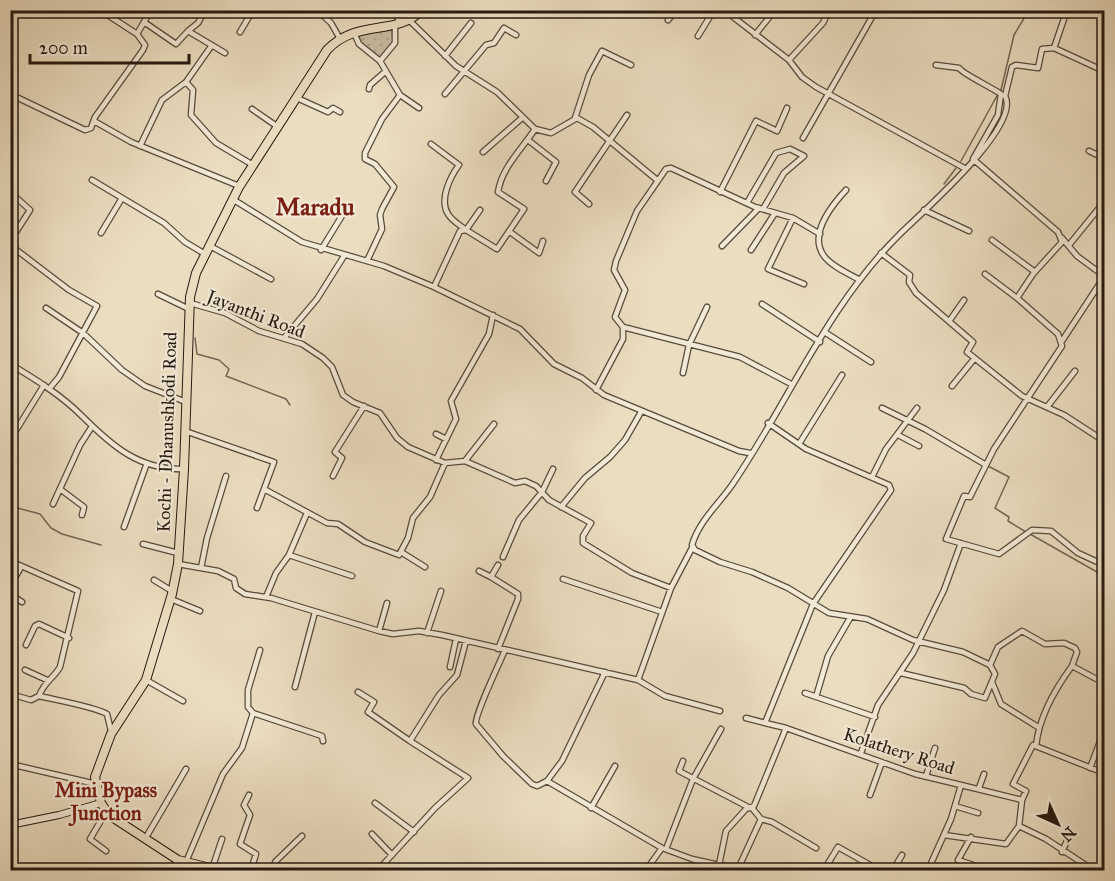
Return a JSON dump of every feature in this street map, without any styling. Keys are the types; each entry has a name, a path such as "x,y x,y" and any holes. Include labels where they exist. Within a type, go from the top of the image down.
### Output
{"highway":[{"path":"339,37 403,23 423,10"},
{"name":"Kochi - Dhanushkodi Road","path":"212,869 182,861 106,812 101,803 95,777 111,734 146,680 172,595 178,564 184,469 189,306 196,273 239,187 327,50 339,37"}],"main road":[{"path":"10,825 101,803"},
{"path":"174,870 182,861"}],"street":[{"path":"10,94 85,130 91,128 145,45 137,34 100,10"},
{"path":"137,34 151,10"},
{"path":"144,22 176,44 188,31 193,29 205,10"},
{"path":"240,32 253,10"},
{"path":"317,10 331,23 339,37"},
{"path":"391,10 403,23 465,72 497,92 535,129 551,133 575,118 589,75 602,51 631,65"},
{"path":"669,20 676,10"},
{"path":"698,36 714,10"},
{"path":"724,10 789,60 802,77 830,96 966,169"},
{"path":"755,35 775,10"},
{"path":"789,60 823,23 829,10"},
{"path":"803,138 830,96 876,10"},
{"path":"990,10 996,14"},
{"path":"1054,48 1067,10"},
{"path":"380,62 395,43 403,23"},
{"path":"445,56 471,23"},
{"path":"445,94 486,45 494,43 504,28 516,35"},
{"path":"188,31 225,53"},
{"path":"354,32 364,51 380,62 400,95 419,108"},
{"path":"140,146 162,100 186,82 212,45"},
{"path":"638,680 671,588 706,518 731,486 791,384 860,280 881,253 966,169 996,135 1005,116 1008,101 1005,96 1012,67 1016,65 1038,68 1044,48 1054,48 1104,71"},
{"path":"936,65 959,68 963,74 991,86 999,93 998,115 974,159"},
{"path":"369,89 370,84 386,71"},
{"path":"186,82 193,90 190,115 216,143 253,165"},
{"path":"367,261 382,229 380,215 382,209 394,187 375,164 365,159 365,153 382,119 400,95"},
{"path":"297,98 328,112 333,108 340,112"},
{"path":"720,192 756,121 777,131 787,108"},
{"path":"252,109 278,127"},
{"path":"589,204 575,192 627,115"},
{"path":"483,152 522,118"},
{"path":"575,118 593,127 657,180"},
{"path":"94,121 140,146 239,187"},
{"path":"431,144 459,165 452,174 445,204 451,219 497,249 524,209 498,192 499,183 506,169 535,129"},
{"path":"528,140 556,162 546,181"},
{"path":"722,246 761,208 784,174 804,156 790,149 776,153 747,203"},
{"path":"1089,151 1104,158"},
{"path":"974,159 1061,237 1083,261 1104,276 1062,342 1061,349 998,442 970,497 964,496 946,539 999,554 1032,530 1051,531 1078,553 1104,566"},
{"path":"791,384 740,357 623,327 615,317 625,291 614,270 637,211 657,180 666,169 671,168 720,192 793,218 820,234"},
{"path":"92,180 164,223 185,243 208,250 271,279"},
{"path":"846,190 831,206 820,234 820,247 825,258 860,280"},
{"path":"10,192 30,210 10,244 69,290 97,306 59,377 47,387 10,440"},
{"path":"100,233 122,198"},
{"path":"234,200 302,242 367,261 434,287 520,329 554,364 582,378 596,390 641,412 750,453"},
{"path":"1069,245 1104,202"},
{"path":"434,287 460,231 466,230 480,210"},
{"path":"924,210 969,231"},
{"path":"751,250 775,213"},
{"path":"321,249 343,214"},
{"path":"793,218 768,269 804,284"},
{"path":"10,227 16,232"},
{"path":"510,232 539,253 543,241"},
{"path":"1017,298 1035,272 1060,244 1061,237"},
{"path":"992,240 1035,272"},
{"path":"881,253 910,275 909,282 916,293 973,342 967,352 974,359 1022,396 1047,407 1104,441"},
{"path":"284,338 317,300 344,256"},
{"path":"985,273 1058,334 1062,342"},
{"name":"Jayanthi Road","path":"158,294 189,306 225,313 259,331 302,344 332,367 343,394 380,413 397,438 410,448 436,460"},
{"path":"950,320 964,300"},
{"path":"762,304 820,342"},
{"path":"682,373 689,345 707,307"},
{"path":"46,308 82,333 122,370 145,386 186,402"},
{"path":"493,315 489,334 451,401 456,418 436,460 445,464 465,461 515,483 525,481 561,507 591,523 583,536 583,543 632,573 671,588"},
{"path":"596,390 623,339 623,327"},
{"path":"826,333 871,362"},
{"path":"952,386 974,359"},
{"path":"10,364 47,387 82,416 91,428 108,443 164,469 184,469"},
{"path":"1047,407 1075,371"},
{"path":"799,444 842,375"},
{"path":"333,476 342,458 335,452 363,406"},
{"path":"882,408 986,465"},
{"path":"872,477 882,456 917,408"},
{"path":"561,507 585,478 617,448 641,412"},
{"path":"765,723 813,604 888,498 891,487 799,444 768,423"},
{"path":"465,461 494,424"},
{"path":"53,504 85,435 91,428"},
{"path":"185,431 274,462 257,508"},
{"path":"436,434 446,439"},
{"path":"898,435 919,446"},
{"path":"124,527 147,463"},
{"path":"264,489 327,523 338,524 365,542 399,555 412,518 430,497 445,464"},
{"path":"502,557 519,519 542,492 553,469"},
{"path":"201,568 209,529 226,476"},
{"path":"60,489 84,507 82,514"},
{"path":"266,597 308,513"},
{"path":"861,753 884,693 901,673 918,641 944,590 962,543"},
{"path":"143,544 178,553"},
{"path":"692,548 720,562 752,572 789,588 829,613 872,620 888,630 918,641 963,652 990,665 994,674 985,698 971,694 964,688 901,673"},
{"path":"401,552 425,567"},
{"path":"289,555 352,576"},
{"path":"10,561 78,591 69,638 60,667 53,678 47,680 25,670"},
{"path":"178,564 201,568 234,579 236,588 245,594 266,597 379,631 393,634 427,633 559,660 638,680 665,696 720,711"},
{"path":"491,577 498,565"},
{"path":"10,587 21,567"},
{"path":"479,571 518,594 498,649"},
{"path":"563,579 662,612"},
{"path":"154,580 172,595 200,611"},
{"path":"427,633 441,591"},
{"path":"10,594 22,602"},
{"path":"379,631 387,603"},
{"path":"295,687 315,612"},
{"path":"816,697 828,656 850,618"},
{"path":"26,645 35,626 39,624 69,638"},
{"path":"990,665 998,647 1022,631 1045,644 1064,643 1075,648 1077,652 1072,666 1057,687 1038,727 1036,746"},
{"path":"450,667 456,639"},
{"path":"410,741 439,695 457,675 466,641"},
{"path":"260,650 248,690 248,707 253,713 322,736 322,741"},
{"path":"505,650 490,690 475,718 476,724 503,756 532,784 537,786 547,781 562,761 604,672"},
{"path":"1072,666 1104,683"},
{"path":"10,694 31,700 39,696 47,680"},
{"path":"146,680 183,701"},
{"path":"992,682 1001,704 1038,727"},
{"path":"358,692 374,702 368,712 468,778 378,870"},
{"path":"805,693 874,717"},
{"path":"39,696 81,708 97,709 107,714 111,734"},
{"path":"182,861 223,774 242,748 253,713"},
{"name":"Kolathery Road","path":"747,718 786,728 882,762 961,785 944,835 928,870"},
{"path":"718,868 726,831 751,808 774,761 786,728"},
{"path":"646,870 664,848 693,779 721,729"},
{"path":"1090,768 1104,731"},
{"path":"944,835 971,837 1006,844 1018,826 1022,800 1026,791 1012,784 1033,745 1104,773"},
{"path":"926,776 935,748"},
{"path":"683,761 679,771 751,808 761,819 772,822 816,848"},
{"path":"870,795 882,762"},
{"path":"10,764 96,784"},
{"path":"591,808 615,766"},
{"path":"145,839 186,769"},
{"path":"979,788 984,774"},
{"path":"547,781 664,848 718,868 751,870"},
{"path":"961,785 1022,800"},
{"path":"249,795 244,805 250,815 240,844 256,854 251,870"},
{"path":"375,803 414,832"},
{"path":"955,806 978,813"},
{"path":"106,812 90,839 106,851"},
{"path":"738,870 761,819"},
{"path":"1018,826 1046,839 1062,852 1093,870"},
{"path":"372,834 392,855"},
{"path":"1062,852 1070,834"},
{"path":"271,870 276,861 302,836"},
{"path":"971,837 958,860 979,867 978,870"},
{"path":"212,869 222,839"},
{"path":"824,870 838,847 879,870"},
{"path":"893,870 902,855"}],"shaded area":[{"path":"392,29 393,44 383,57 374,57 362,46 358,35"}],"waterway":[{"path":"1001,90 1014,35 1029,10"},
{"path":"961,161 998,94"},
{"path":"944,184 956,168"},
{"path":"195,338 197,354 219,360 229,369 226,376 286,399 290,405"},
{"path":"988,466 1009,477 995,508 1009,517 1008,521 1026,532"},
{"path":"10,506 40,514 51,528 62,534 101,545"},
{"path":"1030,534 1104,576"}],"district":[{"name":"Maradu","path":"315,207"},
{"name":"Mini Bypass Junction","path":"106,802"}]}
